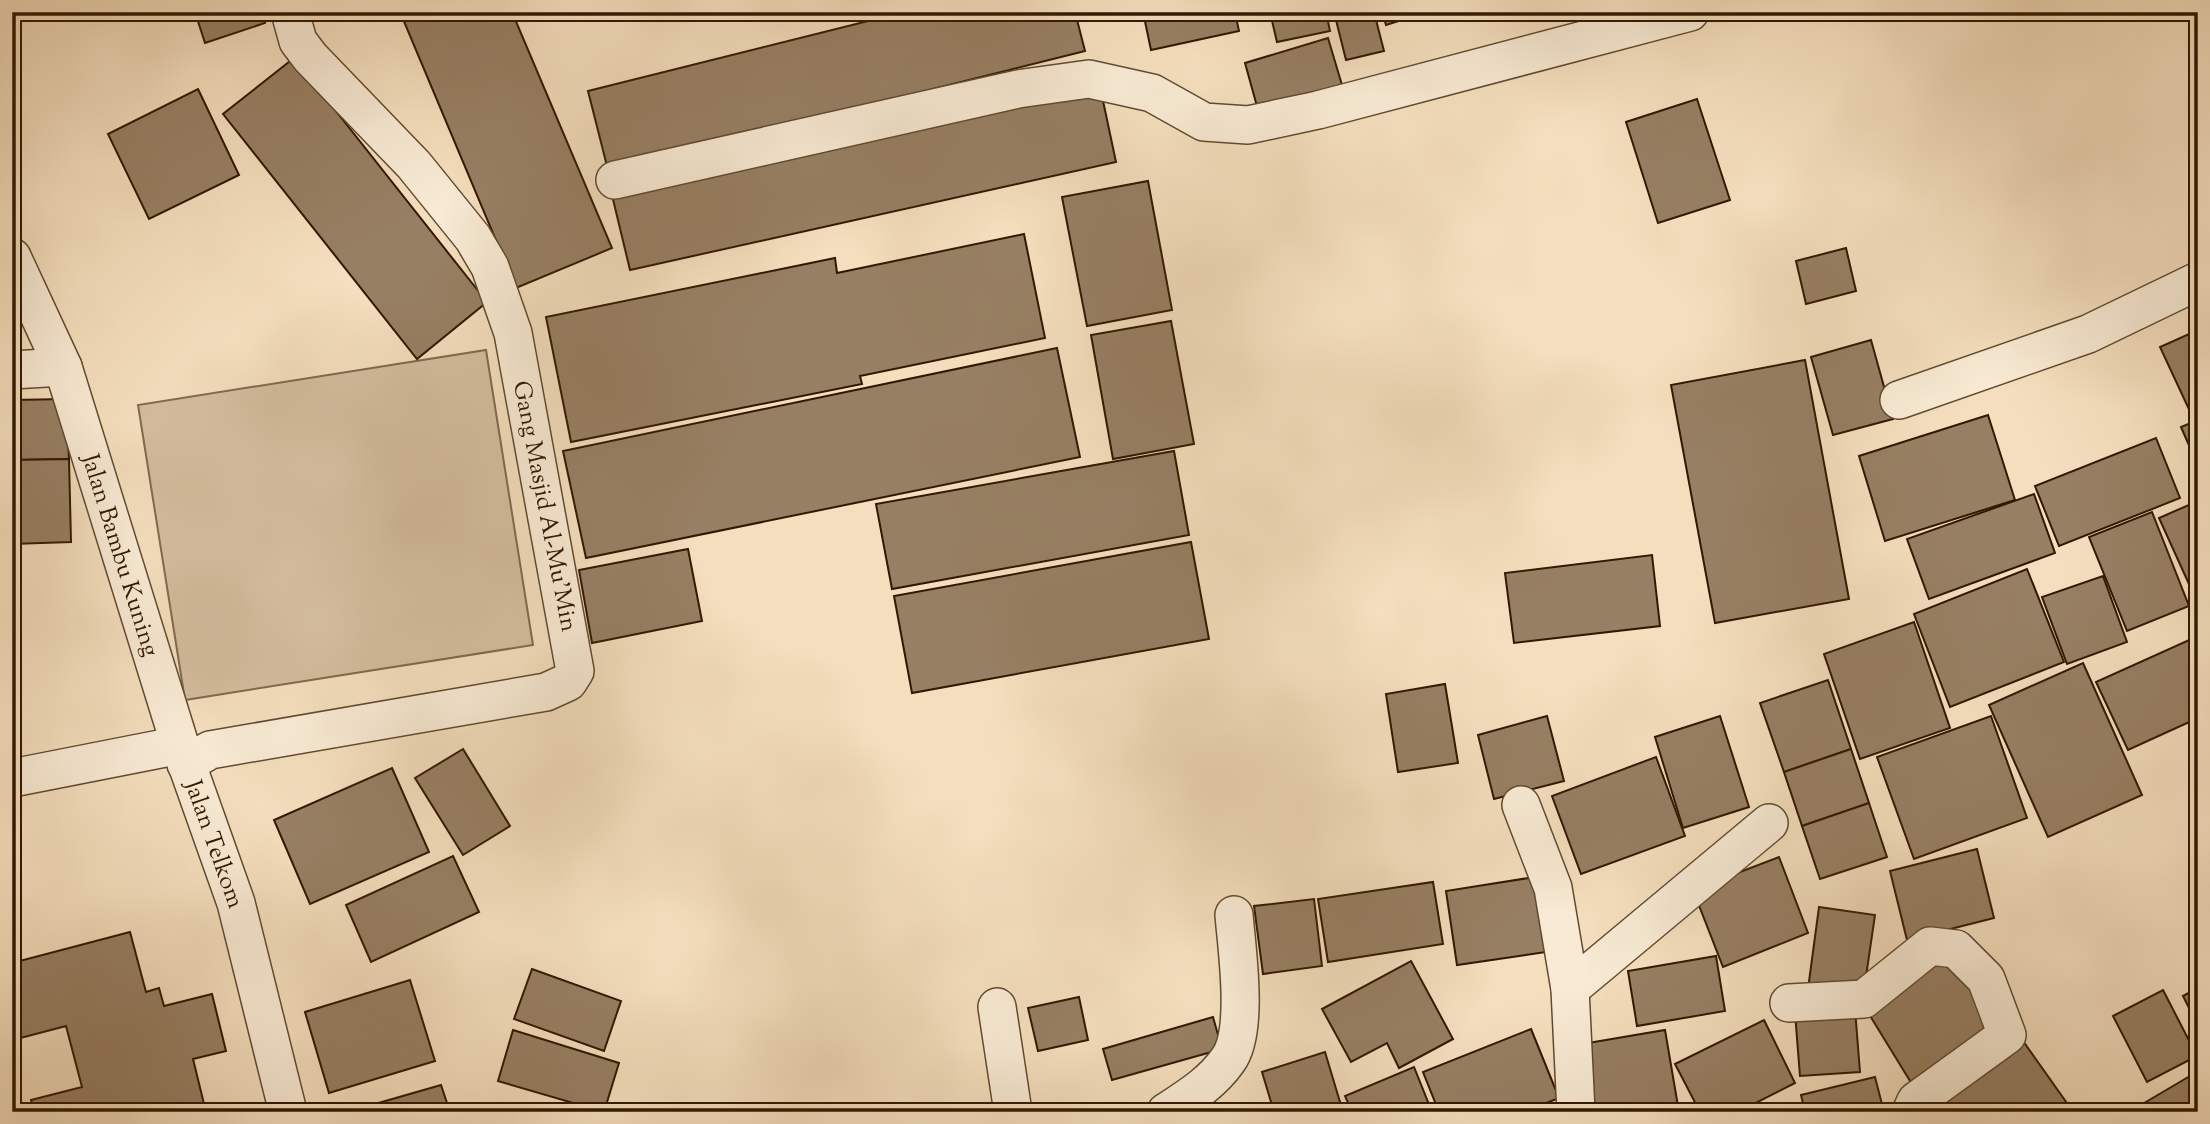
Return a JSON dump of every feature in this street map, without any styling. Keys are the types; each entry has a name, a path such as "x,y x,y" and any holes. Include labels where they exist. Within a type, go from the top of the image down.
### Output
{"street":[{"name":"Gang Masjid Al-Mu'Min","path":"183,754 546,692 568,682 576,671 513,333 489,267 473,237 414,165 310,57 298,41 290,12"},
{"path":"615,180 1018,89 1089,79 1152,93 1204,122 1248,125 1318,110 1689,12"},
{"name":"Jalan Bambu Kuning","path":"12,257 63,367 183,754"},
{"path":"1899,400 2088,334 2198,281"},
{"path":"12,370 63,367"},
{"path":"12,778 183,754"},
{"name":"Jalan Telkom","path":"183,754 236,903 288,1112"},
{"path":"1521,805 1553,888 1570,989 1576,1112"},
{"path":"1570,989 1769,823"},
{"path":"1166,1112 1201,1090 1230,1058 1242,1007 1234,915"},
{"path":"1789,1003 1864,999 1930,946 1956,949 1986,979 2007,1035 1916,1101 1911,1112"},
{"path":"997,1007 1013,1112"}],"shaded area":[{"path":"486,350 533,645 185,700 138,405"}],"building":[{"path":"195,12 261,12 265,23 205,43"},
{"path":"400,12 512,12 612,248 516,288"},
{"path":"904,12 1075,12 1085,51 608,170 588,91"},
{"path":"1143,12 1235,12 1239,31 1151,50"},
{"path":"1270,12 1326,12 1330,31 1277,42"},
{"path":"1334,12 1374,12 1384,51 1346,60"},
{"path":"1382,12 1427,12 1386,25"},
{"path":"1328,38 1342,85 1258,110 1245,63"},
{"path":"294,58 487,302 417,359 223,114"},
{"path":"1099,82 1116,162 630,270 611,191"},
{"path":"198,89 239,175 149,219 108,134"},
{"path":"1697,99 1730,200 1658,223 1626,122"},
{"path":"1148,181 1172,310 1087,326 1062,197"},
{"path":"1024,234 1045,338 860,376 862,384 571,442 546,317 835,258 837,273"},
{"path":"1846,248 1856,291 1806,304 1796,261"},
{"path":"1171,321 1194,444 1113,459 1091,335"},
{"path":"2198,330 2198,416 2193,418 2160,347"},
{"path":"1871,340 1893,419 1833,435 1811,357"},
{"path":"1057,348 1080,457 586,558 563,451"},
{"path":"1805,360 1849,599 1715,623 1671,385"},
{"path":"66,399 69,459 12,460 12,400"},
{"path":"1988,415 2015,500 1885,541 1859,456"},
{"path":"2198,420 2198,466 2181,427"},
{"path":"2156,438 2180,498 2059,546 2035,486"},
{"path":"1174,451 1189,535 892,589 876,504"},
{"path":"69,459 71,542 12,544 12,460"},
{"path":"2034,494 2055,553 1929,599 1907,539"},
{"path":"2198,501 2198,591 2193,593 2159,518"},
{"path":"2152,512 2189,606 2127,631 2089,537"},
{"path":"1191,542 1209,639 912,693 894,596"},
{"path":"688,549 702,621 592,643 579,570"},
{"path":"1652,555 1660,626 1514,643 1505,573"},
{"path":"2027,569 2064,662 1950,707 1914,614"},
{"path":"2103,576 2127,642 2067,664 2042,597"},
{"path":"1914,622 1950,728 1860,759 1824,654"},
{"path":"2198,636 2198,718 2128,750 2096,682"},
{"path":"2083,663 2142,795 2048,837 1989,705"},
{"path":"1828,680 1851,749 1784,772 1760,703"},
{"path":"1445,684 1458,763 1398,772 1386,694"},
{"path":"1547,716 1564,781 1494,799 1478,735"},
{"path":"1720,716 1749,807 1683,828 1655,737"},
{"path":"1991,716 2027,818 1914,859 1877,757"},
{"path":"463,749 510,826 463,855 415,778"},
{"path":"1851,749 1869,803 1802,826 1784,772"},
{"path":"1656,757 1685,836 1581,874 1552,796"},
{"path":"392,768 429,852 310,904 274,820"},
{"path":"1869,803 1887,857 1820,879 1802,826"},
{"path":"1977,849 1994,918 1907,940 1890,871"},
{"path":"453,856 479,912 371,962 346,905"},
{"path":"1779,857 1808,933 1723,967 1693,890"},
{"path":"1541,876 1553,951 1457,965 1446,891"},
{"path":"1433,882 1443,944 1328,962 1318,899"},
{"path":"1314,899 1322,966 1263,974 1254,906"},
{"path":"1819,907 1875,915 1863,997 1808,989"},
{"path":"130,932 146,992 159,988 164,1006 212,994 226,1051 193,1059 206,1112 34,1112 31,1100 82,1087 66,1026 13,1040 12,963"},
{"path":"1950,952 2001,1035 1915,1089 1864,1006"},
{"path":"1716,956 1725,1011 1637,1026 1628,971"},
{"path":"1411,961 1453,1039 1399,1068 1387,1043 1351,1062 1322,1009"},
{"path":"532,969 621,1001 604,1051 514,1019"},
{"path":"410,980 435,1061 329,1093 305,1012"},
{"path":"2198,988 2198,1026 2183,996"},
{"path":"2163,990 2197,1056 2147,1082 2113,1016"},
{"path":"1079,997 1088,1040 1038,1051 1028,1008"},
{"path":"1855,1009 1860,1072 1800,1076 1795,1013"},
{"path":"1213,1017 1222,1049 1112,1080 1103,1049"},
{"path":"1764,1020 1795,1083 1738,1112 1700,1112 1675,1064"},
{"path":"1531,1029 1559,1098 1524,1112 1439,1112 1423,1072"},
{"path":"513,1030 619,1063 604,1112 498,1081"},
{"path":"1665,1030 1679,1112 1594,1112 1582,1044"},
{"path":"2023,1041 2069,1106 2061,1112 1942,1112 1937,1103"},
{"path":"1325,1052 1343,1112 1274,1112 1262,1072"},
{"path":"1414,1067 1432,1112 1352,1112 1345,1096"},
{"path":"2190,1076 2198,1088 2198,1112 2129,1112"},
{"path":"1875,1077 1884,1112 1805,1112 1801,1095"},
{"path":"441,1085 450,1112 362,1112 361,1108"}]}
